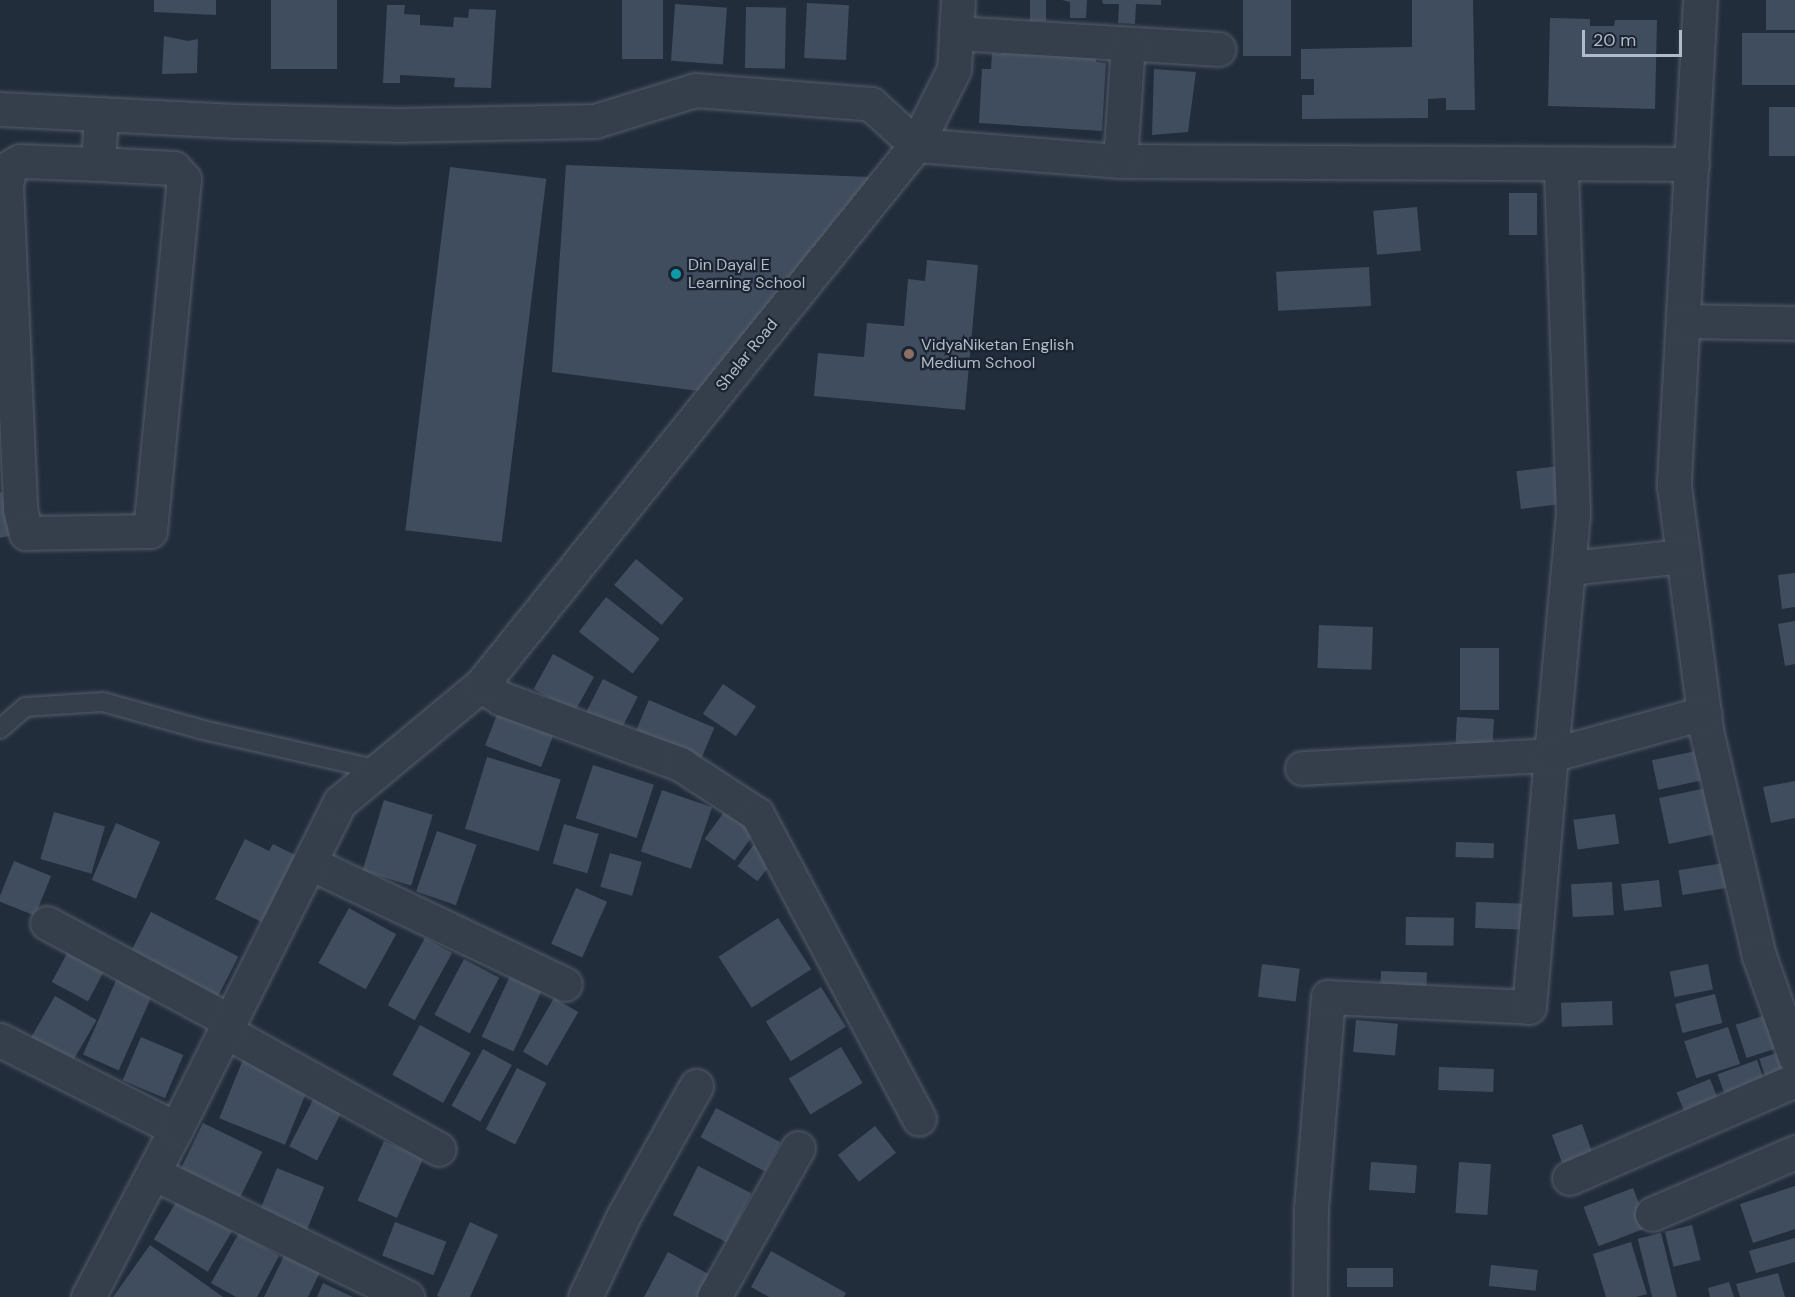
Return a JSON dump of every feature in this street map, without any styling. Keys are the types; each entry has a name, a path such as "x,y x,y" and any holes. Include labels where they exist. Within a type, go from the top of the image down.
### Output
{"street":[{"name":"Shelar Road","path":"88,1297 176,1129 340,802 481,685 916,146 954,69 958,0"},
{"path":"1701,0 1674,486 1704,713 1760,956 1795,1057"},
{"path":"956,33 1219,49"},
{"path":"1120,161 1128,44"},
{"path":"0,109 399,125 596,122 695,90 871,104 916,146 1120,161 1692,164"},
{"path":"98,164 101,114"},
{"path":"20,161 98,164 174,168 184,179 150,531 26,533 20,502 6,184 10,167 20,161"},
{"path":"1310,1297 1311,1208 1328,997 1530,1007 1573,514 1561,164"},
{"path":"1683,321 1795,323"},
{"path":"1569,568 1683,556"},
{"path":"481,685 500,698 680,764 757,814 919,1119"},
{"path":"1302,768 1551,755 1704,713"},
{"path":"309,863 565,984"},
{"path":"47,923 439,1149"},
{"path":"0,1040 176,1129"},
{"path":"1569,1178 1795,1080"},
{"path":"585,1297 624,1215 696,1086"},
{"path":"714,1297 798,1148"},
{"path":"1652,1214 1795,1152"},
{"path":"153,1173 407,1297"}],"lane":[{"path":"0,729 25,707 103,702 203,730 379,770"}],"building":[{"path":"154,0 216,0 216,15 154,12"},
{"path":"271,0 337,0 337,69 271,69"},
{"path":"622,0 663,0 663,59 622,59"},
{"path":"1030,0 1046,0 1046,21 1030,21"},
{"path":"1062,0 1087,0 1086,18 1070,18 1070,2"},
{"path":"1102,0 1161,0 1161,5 1136,4 1135,24 1118,23 1119,4 1103,4"},
{"path":"1243,0 1291,0 1291,56 1243,56"},
{"path":"1412,0 1473,0 1475,110 1446,110 1446,98 1428,99 1428,118 1302,119 1302,95 1314,95 1314,79 1301,79 1301,49 1412,47"},
{"path":"1766,0 1795,0 1795,30 1766,30"},
{"path":"807,3 849,5 846,60 804,58"},
{"path":"675,4 727,8 723,64 671,61"},
{"path":"387,5 405,5 404,14 420,15 420,25 453,27 454,17 468,18 469,9 496,10 491,88 454,87 455,78 400,75 400,83 383,83"},
{"path":"746,7 786,8 785,69 745,68"},
{"path":"1550,18 1590,19 1590,26 1614,26 1615,20 1657,20 1655,109 1548,106"},
{"path":"1742,33 1795,33 1795,85 1742,85"},
{"path":"164,36 188,41 198,39 197,73 162,74"},
{"path":"1003,49 1097,55 1096,62 1106,63 1102,131 979,123 982,69 991,69 992,53 1002,54"},
{"path":"1154,69 1196,72 1188,132 1152,135"},
{"path":"1769,107 1795,107 1795,156 1769,156"},
{"name":"Din Dayal E Learning School","path":"566,165 871,177 699,391 552,372"},
{"path":"450,167 546,179 502,542 405,530"},
{"path":"1509,193 1537,193 1537,235 1509,235"},
{"path":"1417,207 1421,251 1377,255 1373,211"},
{"path":"927,260 978,265 965,410 814,396 818,353 864,357 867,323 904,326 908,279 925,281"},
{"path":"1369,267 1371,306 1278,311 1276,272"},
{"path":"1559,466 1564,504 1521,509 1516,471"},
{"path":"2,492 9,536 0,538 0,493"},
{"path":"636,559 683,599 662,625 614,585"},
{"path":"1795,573 1795,607 1782,609 1778,575"},
{"path":"606,597 660,639 632,674 579,632"},
{"path":"1795,621 1795,664 1785,666 1778,624"},
{"path":"1319,625 1373,627 1371,670 1317,668"},
{"path":"1460,648 1499,648 1499,710 1460,710"},
{"path":"553,654 594,677 575,712 534,689"},
{"path":"603,679 638,697 618,735 583,717"},
{"path":"723,684 756,706 736,736 703,714"},
{"path":"649,700 714,728 700,763 634,735"},
{"path":"498,712 554,734 541,767 485,746"},
{"path":"1457,717 1494,719 1492,755 1455,753"},
{"path":"1696,751 1702,780 1658,790 1652,760"},
{"path":"487,757 561,780 539,851 465,829"},
{"path":"593,765 654,785 637,838 576,818"},
{"path":"1795,781 1795,818 1771,823 1763,787"},
{"path":"1706,788 1716,834 1669,844 1659,798"},
{"path":"662,790 712,807 691,869 641,851"},
{"path":"384,800 433,815 411,886 362,871"},
{"path":"727,808 757,830 735,860 705,839"},
{"path":"54,812 105,827 91,874 40,859"},
{"path":"1615,814 1619,844 1578,850 1573,820"},
{"path":"116,823 160,842 136,899 92,880"},
{"path":"564,824 599,834 587,873 553,863"},
{"path":"437,831 477,845 456,905 416,892"},
{"path":"245,839 269,851 273,844 305,860 272,927 215,899"},
{"path":"1456,842 1494,843 1493,858 1455,857"},
{"path":"755,843 775,858 758,881 738,866"},
{"path":"610,853 642,862 632,896 600,887"},
{"path":"14,861 51,876 35,916 0,902 0,896"},
{"path":"1724,863 1728,888 1682,895 1679,870"},
{"path":"1659,880 1662,907 1624,911 1621,884"},
{"path":"1612,882 1614,915 1573,917 1571,884"},
{"path":"576,888 607,902 582,958 551,944"},
{"path":"1476,902 1532,904 1531,930 1475,928"},
{"path":"349,908 396,934 366,989 318,963"},
{"path":"151,912 238,956 214,1004 127,959"},
{"path":"1406,917 1454,918 1454,946 1406,945"},
{"path":"778,918 811,969 752,1008 718,957"},
{"path":"425,938 452,953 415,1020 388,1005"},
{"path":"72,944 108,963 88,1001 52,982"},
{"path":"464,959 499,978 470,1033 434,1015"},
{"path":"1262,964 1300,969 1296,1001 1258,997"},
{"path":"1708,964 1713,990 1675,997 1670,971"},
{"path":"1381,971 1427,973 1426,995 1380,993"},
{"path":"118,976 154,992 119,1070 83,1055"},
{"path":"510,976 542,991 513,1052 482,1037"},
{"path":"821,987 846,1027 791,1061 766,1021"},
{"path":"1715,994 1722,1023 1682,1033 1675,1004"},
{"path":"55,996 97,1020 73,1062 31,1038"},
{"path":"554,998 578,1012 547,1066 523,1052"},
{"path":"1612,1001 1613,1025 1562,1027 1561,1003"},
{"path":"1769,1014 1780,1047 1747,1058 1736,1025"},
{"path":"1356,1020 1398,1024 1395,1056 1353,1052"},
{"path":"420,1025 471,1053 443,1103 392,1075"},
{"path":"1728,1027 1740,1064 1696,1078 1684,1041"},
{"path":"141,1037 183,1055 165,1098 123,1080"},
{"path":"841,1047 863,1083 810,1114 789,1078"},
{"path":"483,1049 512,1065 480,1122 451,1106"},
{"path":"1786,1050 1794,1075 1767,1083 1759,1059"},
{"path":"244,1057 310,1084 285,1145 219,1118"},
{"path":"1757,1060 1766,1085 1727,1100 1718,1074"},
{"path":"1439,1067 1494,1069 1493,1092 1438,1090"},
{"path":"517,1068 546,1083 515,1144 486,1129"},
{"path":"1710,1079 1720,1104 1687,1118 1677,1092"},
{"path":"317,1092 345,1106 317,1160 289,1146"},
{"path":"716,1108 780,1142 765,1171 701,1137"},
{"path":"203,1123 262,1152 238,1201 179,1172"},
{"path":"1582,1124 1595,1159 1565,1170 1552,1135"},
{"path":"875,1126 896,1153 859,1182 838,1155"},
{"path":"384,1141 423,1158 397,1218 358,1200"},
{"path":"1371,1162 1417,1165 1415,1193 1369,1190"},
{"path":"1459,1162 1491,1164 1487,1215 1455,1213"},
{"path":"698,1166 751,1193 726,1242 673,1215"},
{"path":"277,1168 324,1187 304,1236 257,1217"},
{"path":"1795,1186 1795,1229 1753,1243 1740,1204"},
{"path":"1633,1188 1648,1227 1599,1246 1584,1207"},
{"path":"178,1199 232,1231 208,1272 154,1239"},
{"path":"395,1222 446,1242 433,1275 382,1256"},
{"path":"470,1222 498,1235 470,1297 437,1296"},
{"path":"1692,1225 1701,1260 1674,1267 1665,1232"},
{"path":"239,1233 279,1256 257,1297 236,1297 211,1283"},
{"path":"1661,1233 1677,1297 1652,1297 1638,1239"},
{"path":"1795,1238 1795,1262 1756,1273 1749,1251"},
{"path":"1631,1242 1647,1294 1636,1297 1606,1297 1593,1254"},
{"path":"150,1245 223,1297 113,1297"},
{"path":"771,1251 846,1293 844,1297 769,1297 751,1287"},
{"path":"668,1252 712,1276 701,1297 644,1297"},
{"path":"285,1254 320,1272 308,1297 264,1297"},
{"path":"1491,1265 1538,1270 1536,1291 1489,1286"},
{"path":"1347,1268 1393,1268 1393,1287 1347,1287"},
{"path":"1778,1273 1785,1297 1740,1297 1736,1284"},
{"path":"1729,1282 1734,1297 1710,1297 1708,1288"},
{"path":"323,1283 353,1297 317,1297"}],"place":[{"name":"Din Dayal E Learning School","path":"676,274"},
{"name":"VidyaNiketan English Medium School","path":"909,354"}]}
